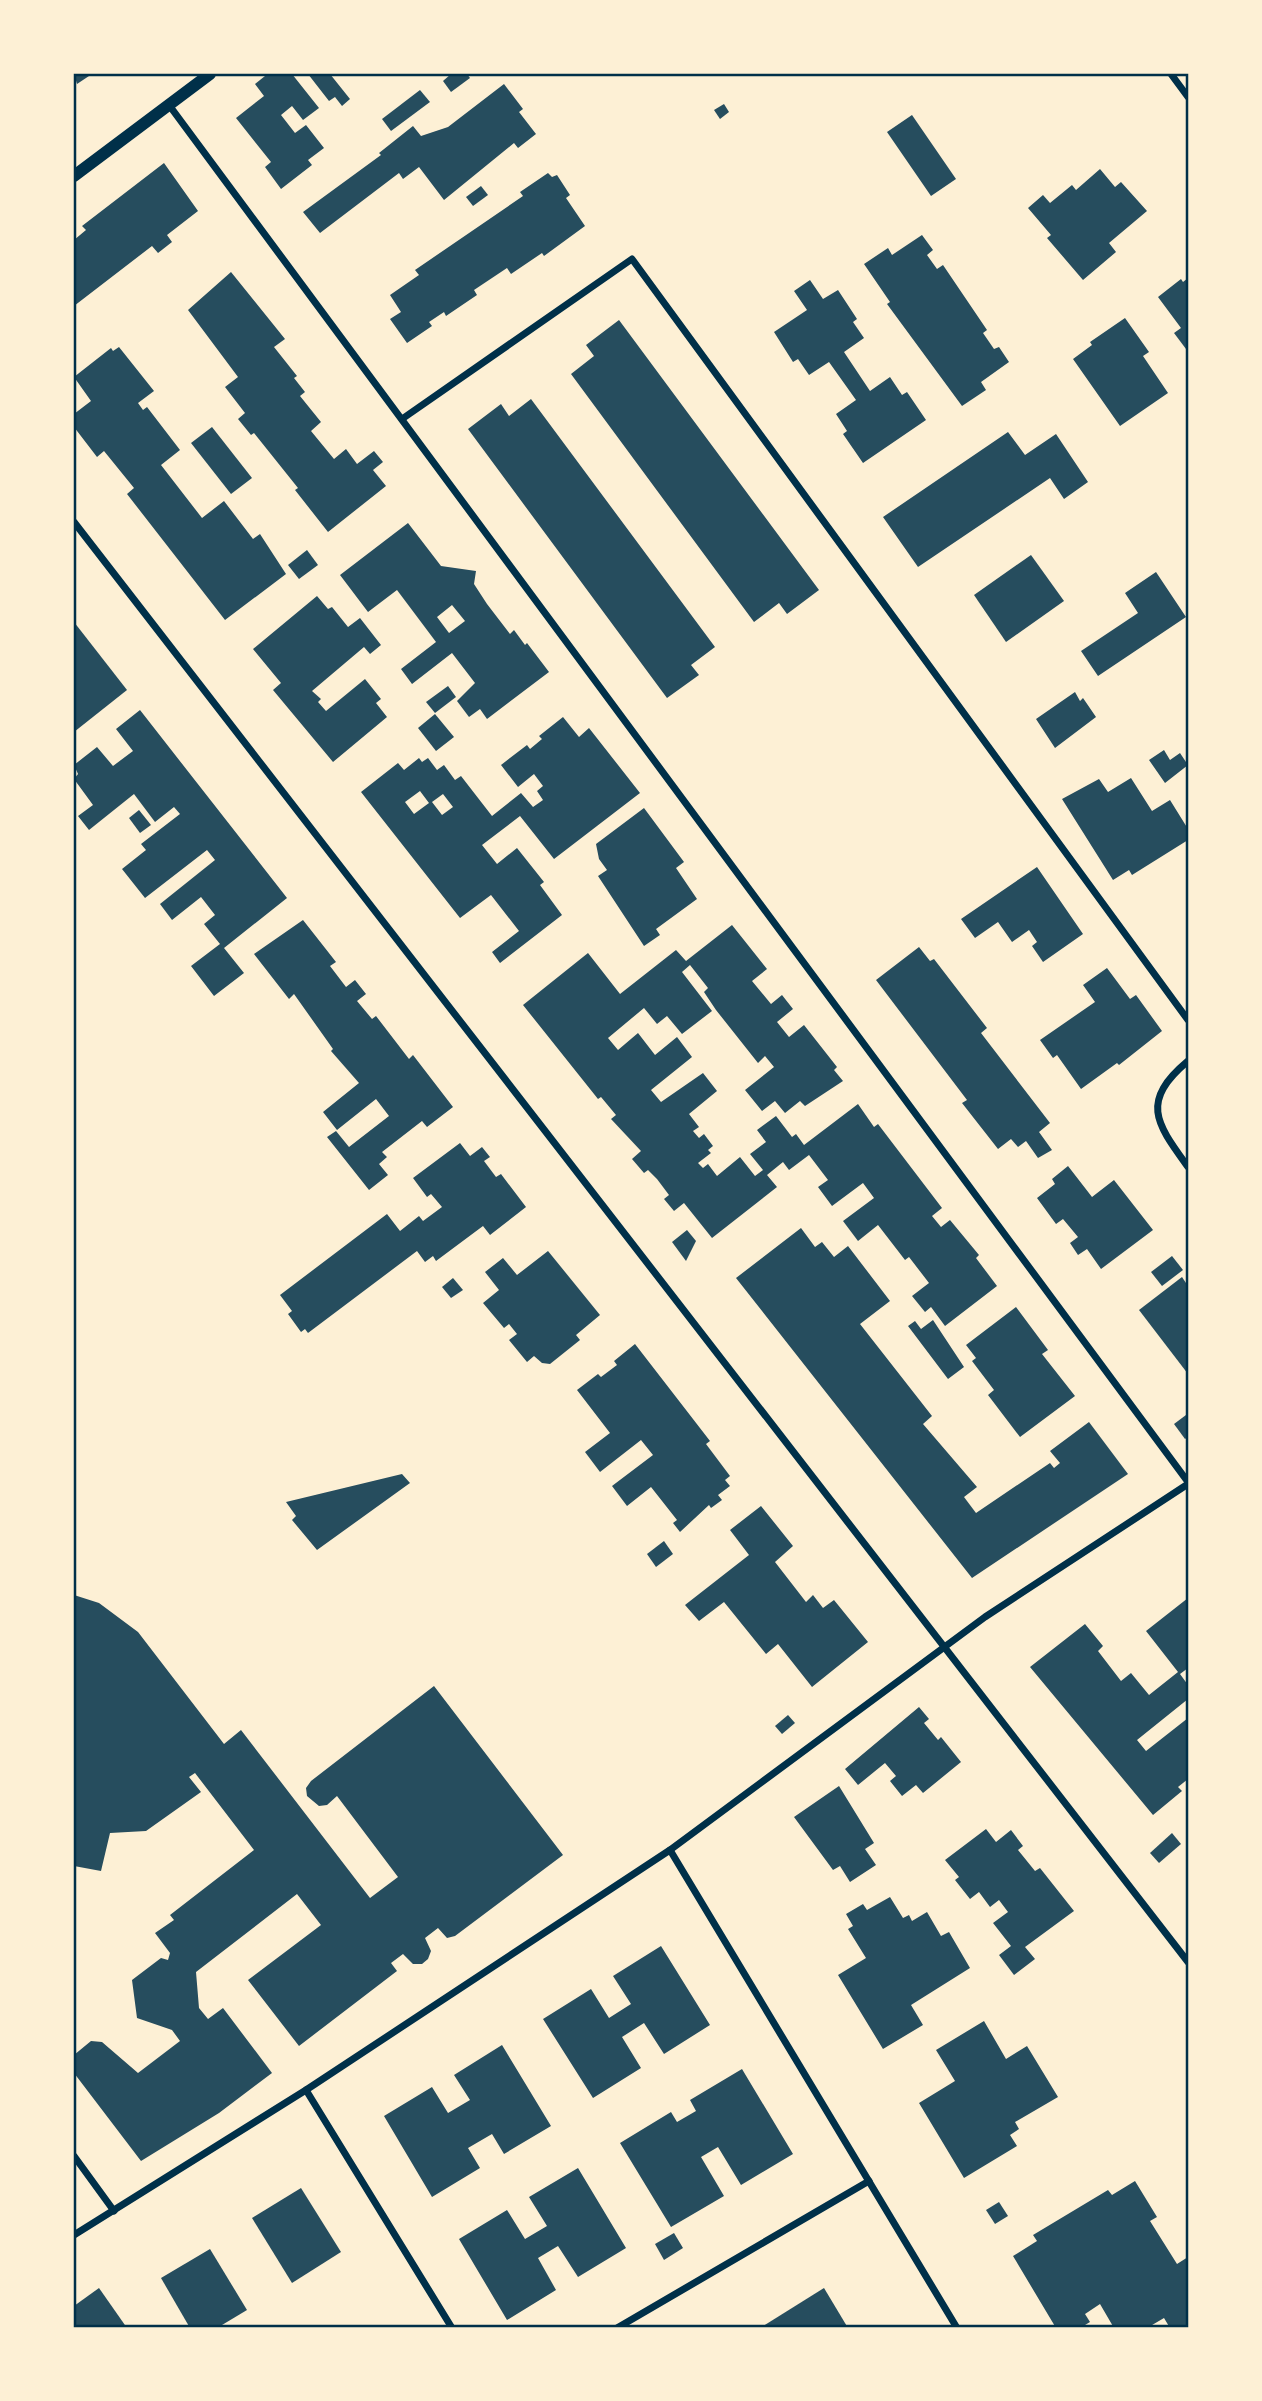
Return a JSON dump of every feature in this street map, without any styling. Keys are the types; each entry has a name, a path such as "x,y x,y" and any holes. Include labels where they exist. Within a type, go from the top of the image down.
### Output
{"street":[{"path":"74,176 210,74"},
{"path":"1171,74 1188,97"},
{"path":"74,2235 306,2090 670,1850 944,1647 1188,1483 169,105"},
{"path":"402,419 632,259 1188,1020"},
{"path":"74,523 1188,1962"},
{"path":"1188,1061 1175,1072 1162,1090 1156,1116 1162,1131 1188,1167"},
{"path":"670,1850 957,2328"},
{"path":"306,2090 452,2328"},
{"path":"74,2156 114,2210"},
{"path":"617,2328 869,2181"}],"building":[{"path":"74,74 92,74 77,84"},
{"path":"263,74 292,74 319,108 303,120 292,106 281,115 295,133 306,125 324,148 308,160 312,165 281,189 265,167 271,162 236,118 264,96 255,84 265,76"},
{"path":"308,74 330,74 350,99 342,106 335,97 329,101"},
{"path":"451,74 467,74 470,78 451,92 443,81"},
{"path":"504,84 523,109 519,112 536,134 518,148 514,143 444,200 419,167 403,179 399,173 320,233 303,212 381,155 379,153 413,126 421,136 448,127"},
{"path":"420,90 430,102 391,131 382,119"},
{"path":"724,104 729,112 720,119 714,110"},
{"path":"912,115 956,179 931,196 887,132"},
{"path":"164,163 198,211 167,235 172,242 158,253 152,246 74,306 74,240 86,230 82,226"},
{"path":"1100,169 1115,187 1121,182 1147,211 1109,243 1116,252 1083,280 1047,238 1051,235 1028,208 1043,195 1050,203 1072,185 1076,190"},
{"path":"548,173 552,177 557,175 570,195 566,198 585,226 544,256 542,253 511,274 507,268 474,290 477,295 446,316 444,312 429,322 432,326 407,343 390,319 401,312 390,295 419,275 415,270 523,196 520,192"},
{"path":"481,186 488,195 473,206 466,197"},
{"path":"922,235 933,250 927,255 937,269 943,265 987,330 983,333 994,349 999,347 1009,362 981,382 986,390 962,406 887,304 890,302 864,264 888,248 892,255"},
{"path":"231,272 285,339 274,347 297,376 294,378 305,392 300,396 321,422 311,431 334,459 346,449 357,464 374,451 383,462 373,470 386,486 328,532 295,490 298,488 254,433 251,435 238,419 245,413 225,387 238,377 188,310"},
{"path":"1188,278 1186,349 1174,333 1181,328 1158,297 1181,279 1183,282"},
{"path":"810,280 823,299 838,290 857,319 853,322 864,338 844,352 870,391 890,377 902,395 907,392 926,420 863,463 843,434 847,431 836,414 856,400 829,362 809,375 798,359 793,362 774,332 807,310 794,291"},
{"path":"1125,318 1149,352 1143,356 1168,393 1120,426 1073,359 1092,345 1090,342"},
{"path":"619,320 819,590 787,614 779,603 754,622 571,374 594,356 586,345"},
{"path":"119,347 154,391 138,403 143,410 147,407 180,450 161,465 202,518 224,501 253,539 260,534 286,574 225,620 127,494 134,488 104,451 97,457 74,427 74,414 91,401 74,377 111,348 113,351"},
{"path":"531,399 715,647 691,665 699,675 667,698 468,429 501,404 509,416"},
{"path":"212,427 252,478 231,494 191,443"},
{"path":"1008,432 1025,455 1056,434 1088,482 1064,499 1050,478 918,567 883,517"},
{"path":"408,523 441,566 476,571 474,584 487,604 510,634 514,630 525,645 527,643 549,672 487,719 480,709 469,717 457,701 475,683 452,653 412,684 401,669 436,642 397,590 368,612 340,575","holes":["452,605 465,621 449,633 437,617"]},
{"path":"307,550 318,565 299,579 288,565"},
{"path":"1031,555 1064,601 1006,642 974,595"},
{"path":"1156,572 1186,617 1098,676 1081,651 1138,613 1125,593"},
{"path":"317,596 328,609 332,607 348,627 360,618 381,645 370,654 364,647 312,691 321,699 318,702 326,711 365,679 381,699 376,703 387,717 333,762 273,690 281,683 253,649"},
{"path":"74,622 127,690 74,732"},
{"path":"448,686 456,697 435,713 426,702"},
{"path":"1075,692 1080,701 1083,698 1096,717 1055,748 1036,719"},
{"path":"140,710 287,898 224,948 244,973 214,996 191,966 220,944 204,924 215,915 201,897 172,920 160,904 215,860 207,850 145,898 122,869 146,850 141,844 180,814 174,807 155,822 134,794 89,830 78,816 93,805 74,779 78,774 74,765 97,747 113,766 133,751 116,729"},
{"path":"435,714 454,737 436,751 418,728"},
{"path":"563,717 579,737 589,728 640,793 554,859 520,816 482,845 497,864 517,848 544,882 540,885 562,915 500,963 492,952 519,931 491,895 460,918 361,792 398,763 404,770 419,758 422,762 428,758 437,770 444,765 455,780 461,776 492,816 521,793 533,807 543,800 537,791 543,786 534,774 518,787 501,765 527,745 530,749 542,739 539,736","holes":["420,791 429,803 414,814 405,802","443,794 453,807 442,815 432,802"]},
{"path":"1164,750 1170,760 1180,753 1188,765 1165,783 1149,760"},
{"path":"1131,778 1152,811 1170,800 1188,829 1188,840 1132,875 1129,870 1113,880 1062,799 1099,779 1108,792"},
{"path":"644,808 684,862 676,868 697,899 656,929 660,935 644,946 598,876 607,870 599,859 596,844"},
{"path":"139,810 151,825 140,833 129,818"},
{"path":"1037,867 1083,934 1043,962 1032,946 1037,942 1029,930 1012,942 998,922 975,938 961,919"},
{"path":"303,920 336,962 330,966 346,987 355,980 366,994 357,1001 372,1019 376,1016 409,1059 413,1055 453,1107 427,1127 422,1121 382,1152 387,1157 379,1164 388,1175 369,1190 327,1137 336,1131 349,1147 389,1116 376,1099 337,1130 323,1112 359,1083 331,1051 333,1049 294,994 289,999 254,954"},
{"path":"732,925 767,969 752,981 771,1004 782,995 793,1009 777,1022 789,1037 804,1025 837,1067 834,1070 843,1081 805,1106 800,1101 785,1113 775,1101 762,1111 745,1090 774,1067 765,1056 758,1063 716,1010 704,992 708,988 690,965 682,972 712,1011 682,1034 667,1016 657,1024 644,1008 608,1038 618,1050 638,1033 655,1055 677,1037 692,1057 651,1090 661,1102 703,1073 717,1091 689,1114 699,1127 693,1131 699,1138 704,1134 713,1146 708,1150 711,1153 698,1163 703,1168 708,1164 717,1176 740,1157 755,1176 763,1170 750,1154 766,1142 757,1130 776,1116 792,1137 796,1134 804,1145 858,1104 874,1127 878,1124 942,1208 932,1216 941,1227 950,1220 979,1255 976,1258 997,1286 945,1326 931,1307 925,1312 912,1296 929,1283 909,1257 905,1260 878,1225 858,1241 843,1221 874,1198 863,1183 832,1206 818,1187 828,1180 809,1155 789,1170 783,1162 767,1175 777,1187 712,1238 684,1203 674,1211 664,1199 669,1195 657,1179 648,1170 644,1173 632,1159 641,1151 611,1119 616,1115 601,1097 598,1099 523,1005 588,953 620,994 676,950 686,961"},
{"path":"919,947 930,961 934,959 987,1028 981,1033 1050,1123 1039,1132 1052,1150 1038,1158 1026,1141 1018,1147 1011,1139 998,1149 962,1103 967,1100 876,980"},
{"path":"1107,968 1130,999 1136,995 1162,1031 1119,1065 1117,1063 1081,1089 1057,1055 1053,1058 1040,1040 1095,1002 1083,985"},
{"path":"460,1143 470,1156 482,1147 490,1157 484,1161 496,1177 501,1174 526,1207 490,1235 483,1226 436,1261 433,1256 425,1262 417,1251 308,1333 305,1329 301,1332 288,1314 292,1311 280,1295 387,1214 400,1231 419,1216 423,1221 442,1207 431,1194 427,1197 413,1178"},
{"path":"1068,1166 1092,1197 1114,1180 1153,1230 1101,1269 1087,1249 1078,1255 1070,1243 1078,1237 1063,1219 1056,1224 1037,1198 1055,1184 1052,1179"},
{"path":"801,1228 815,1247 822,1242 834,1257 848,1246 890,1301 860,1324 932,1416 923,1424 977,1487 964,1497 976,1513 1050,1463 1054,1468 1060,1463 1050,1451 1089,1422 1128,1474 972,1578 736,1278"},
{"path":"687,1230 696,1241 686,1261 672,1242"},
{"path":"548,1251 600,1315 576,1335 580,1340 550,1364 542,1363 534,1356 527,1362 509,1340 517,1334 509,1324 504,1328 483,1303 499,1290 485,1272 503,1258 517,1275"},
{"path":"1172,1256 1183,1270 1162,1286 1151,1272"},
{"path":"1182,1277 1188,1286 1188,1374 1139,1310"},
{"path":"453,1278 463,1290 451,1298 442,1287"},
{"path":"1016,1307 1048,1350 1042,1354 1075,1396 1020,1437 988,1395 994,1390 972,1361 976,1358 966,1345"},
{"path":"933,1320 964,1367 948,1379 908,1326 915,1321 921,1329"},
{"path":"635,1344 710,1441 706,1444 730,1476 725,1480 730,1486 718,1495 722,1500 711,1508 709,1505 680,1532 673,1523 677,1520 651,1487 627,1506 612,1486 653,1455 641,1440 600,1472 585,1452 610,1433 577,1390 598,1374 601,1377 617,1365 614,1361"},
{"path":"1186,1415 1188,1437 1185,1439 1174,1424"},
{"path":"402,1474 410,1483 317,1550 292,1520 296,1516 286,1502"},
{"path":"761,1506 793,1546 775,1562 806,1602 813,1595 823,1608 834,1600 868,1642 812,1687 778,1644 766,1654 724,1602 699,1621 685,1605 749,1555 730,1530"},
{"path":"664,1541 673,1554 656,1567 647,1554"},
{"path":"74,1595 99,1603 138,1632 224,1744 241,1730 370,1898 398,1877 337,1796 327,1805 319,1806 307,1796 306,1788 311,1781 434,1686 563,1855 455,1936 447,1938 438,1928 425,1938 431,1951 428,1959 422,1964 413,1964 403,1954 391,1963 397,1971 299,2046 248,1980 321,1925 297,1894 196,1972 199,2008 208,2019 223,2008 272,2073 219,2113 141,2161 74,2073 74,2055 91,2041 102,2042 138,2073 180,2041 172,2030 137,2018 132,1980 161,1958 168,1960 170,1953 155,1933 174,1920 170,1915 254,1850 195,1773 189,1777 201,1792 146,1831 110,1833 101,1871 74,1866"},
{"path":"1188,1598 1188,1668 1180,1674 1188,1685 1188,1699 1137,1740 1146,1751 1188,1718 1188,1779 1178,1787 1182,1791 1153,1815 1030,1667 1085,1624 1103,1646 1098,1651 1121,1681 1131,1673 1149,1695 1178,1672 1146,1631"},
{"path":"919,1707 929,1719 924,1723 938,1740 941,1737 961,1762 923,1793 916,1785 902,1796 890,1781 896,1776 885,1763 858,1785 845,1769"},
{"path":"788,1715 795,1723 782,1734 775,1726"},
{"path":"839,1786 874,1843 865,1849 876,1865 850,1882 840,1866 833,1870 794,1817"},
{"path":"986,1829 996,1842 1011,1830 1023,1846 1018,1850 1035,1871 1040,1868 1074,1911 1025,1947 1035,1959 1014,1975 999,1955 1011,1946 993,1923 1008,1912 999,1900 990,1907 979,1892 970,1899 955,1880 959,1877 945,1860"},
{"path":"1172,1833 1181,1844 1159,1863 1150,1853"},
{"path":"890,1897 903,1918 909,1915 912,1921 927,1912 941,1936 949,1932 970,1968 911,2005 923,2025 883,2049 838,1975 866,1958 848,1929 853,1926 846,1914 863,1904 867,1910"},
{"path":"661,1946 710,2025 664,2054 644,2023 622,2037 641,2068 593,2098 543,2019 591,1989 609,2018 631,2004 613,1976"},
{"path":"984,2021 1006,2059 1027,2046 1058,2097 1015,2122 1019,2129 1010,2135 1017,2146 964,2178 919,2103 955,2081 936,2050"},
{"path":"502,2045 551,2126 504,2154 492,2134 468,2148 480,2168 432,2197 384,2116 432,2087 448,2113 470,2100 454,2075"},
{"path":"742,2069 793,2154 741,2185 718,2147 701,2157 724,2196 671,2227 620,2143 671,2112 677,2122 696,2111 690,2100"},
{"path":"578,2168 626,2248 578,2277 558,2246 538,2258 556,2290 507,2320 459,2239 507,2210 525,2239 547,2226 529,2197"},
{"path":"1135,2181 1157,2217 1150,2221 1177,2264 1188,2257 1188,2328 1170,2328 1164,2318 1147,2328 1114,2328 1100,2304 1085,2314 1090,2322 1080,2328 1056,2328 1013,2256 1037,2241 1033,2235 1108,2190 1112,2195"},
{"path":"301,2188 341,2252 292,2283 252,2218"},
{"path":"999,2202 1008,2216 995,2224 986,2210"},
{"path":"674,2233 683,2248 664,2260 655,2244"},
{"path":"210,2249 247,2310 217,2328 190,2328 161,2278"},
{"path":"99,2288 127,2328 74,2328 74,2306"},
{"path":"824,2288 848,2328 760,2328"}]}
